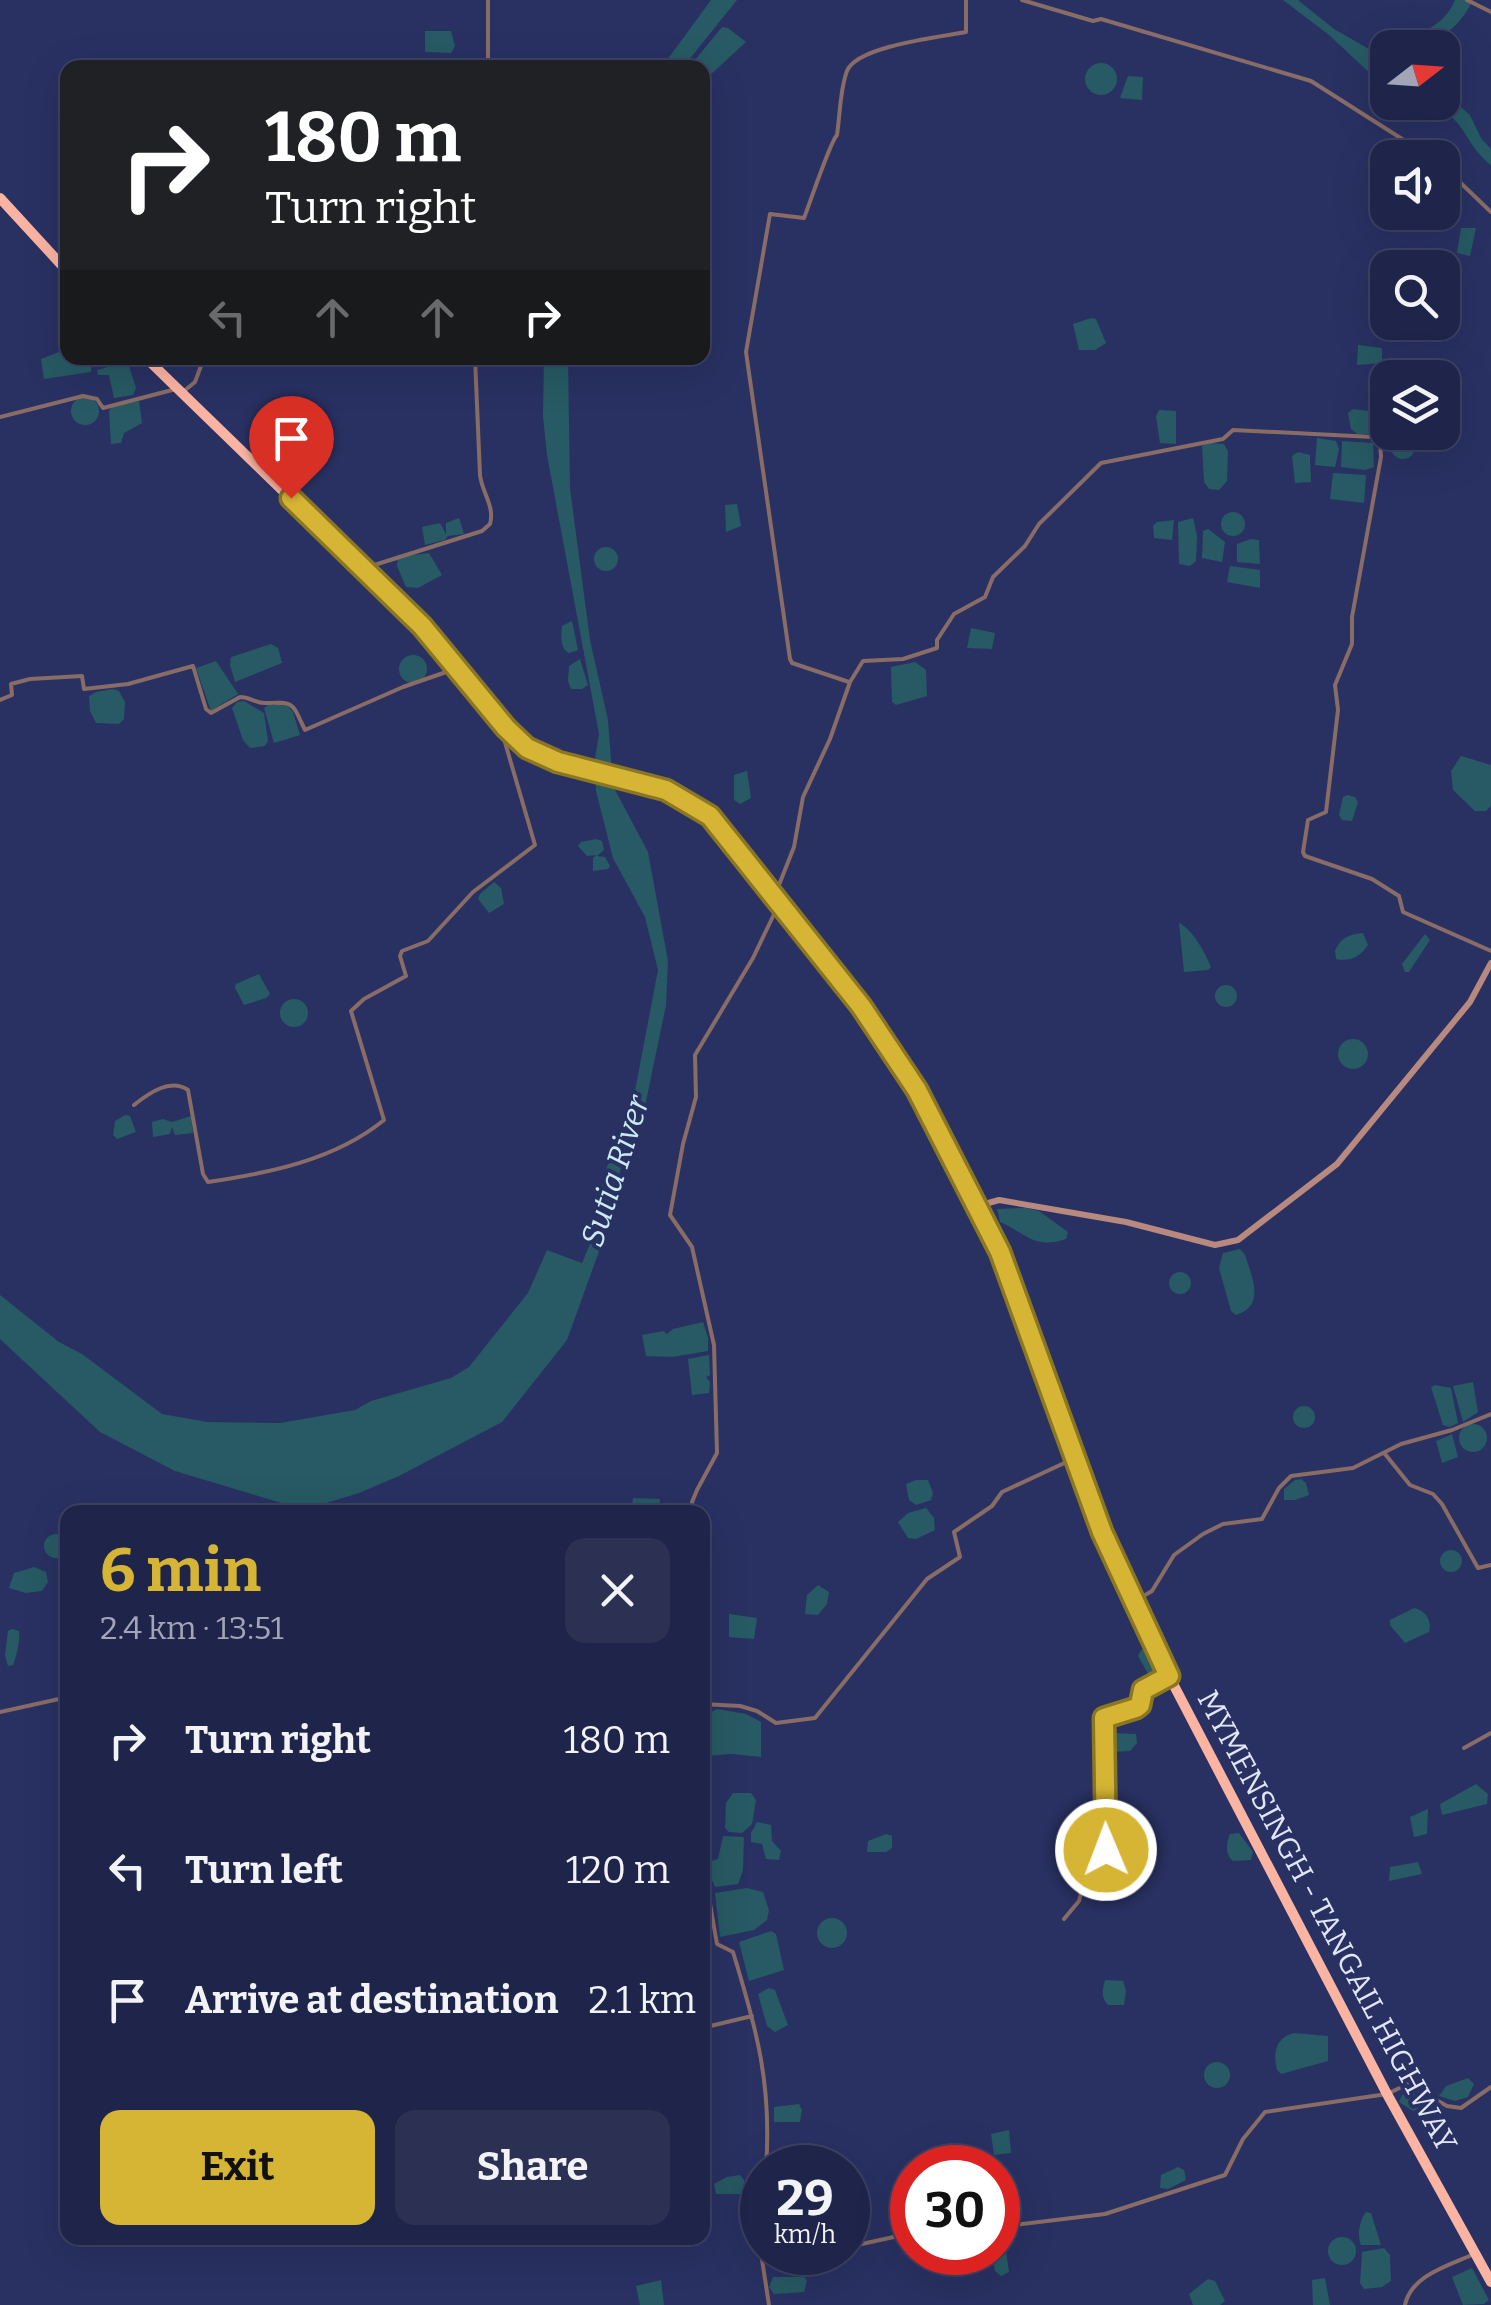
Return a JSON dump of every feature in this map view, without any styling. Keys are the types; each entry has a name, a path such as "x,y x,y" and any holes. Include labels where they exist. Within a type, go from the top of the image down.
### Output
{"highway":[{"path":"0,198 60,263"},
{"name":"MYMENSINGH - TANGAIL HIGHWAY","path":"153,365 422,626 527,748 558,762 650,785 678,796 710,816 888,1044 917,1090 978,1206 1020,1300 1073,1459 1102,1532 1169,1676 1387,2094 1491,2282"}],"main road":[{"path":"978,1206 999,1200 1126,1222 1215,1245 1238,1240 1338,1164 1470,1002 1491,963"}],"street":[{"path":"488,0 488,60"},
{"path":"850,682 792,663 790,659 746,352 762,256 770,214 804,218 832,139 837,135 846,73 853,62 894,47 966,32 966,0"},
{"path":"1022,0 1311,81 1404,140"},
{"path":"1468,0 1491,12"},
{"path":"1460,182 1491,212"},
{"path":"0,417 84,396 97,399 103,408 178,391 195,382 201,365"},
{"path":"365,568 482,530 490,524 493,513 482,489 476,365"},
{"path":"692,1505 717,1453 714,1345 692,1247 670,1215 696,1097 695,1055 753,958 794,847 803,797 862,661 903,659 937,648 936,640 954,614 984,598 993,577 1101,462 1223,440 1233,430 1377,438 1380,457 1352,617 1352,644 1334,685 1338,710 1326,812 1308,820 1303,852 1372,879 1398,896 1403,912 1491,951"},
{"path":"0,700 12,695 11,684 30,679 82,676 82,688 88,689 128,684 193,666 206,709 211,713 240,697 264,703 285,700 292,704 306,730 456,668"},
{"path":"134,1105 172,1084 184,1085 208,1182 313,1159 345,1146 384,1120 351,1011 364,999 406,976 402,951 428,941 473,892 535,845 504,739 506,728"},
{"path":"1134,1601 1152,1591 1174,1556 1203,1534 1222,1524 1262,1519 1279,1488 1291,1476 1353,1468 1491,1414"},
{"path":"1384,1453 1410,1485 1432,1494 1442,1504 1478,1568 1491,1565"},
{"path":"710,1704 740,1706 776,1723 815,1718 927,1579 960,1556 954,1532 992,1506 1002,1492 1073,1459"},
{"path":"1064,1919 1079,1901 1085,1877 1104,1863 1104,1718 1136,1708 1143,1690 1169,1676"},
{"path":"0,1712 60,1699"},
{"path":"1464,1748 1491,1733"},
{"path":"710,1904 717,1944 734,1952 762,2049 768,2145"},
{"path":"710,2026 752,2016"},
{"path":"1020,2224 1105,2214 1225,2175 1242,2139 1265,2112 1387,2094 1408,2084 1447,2106 1461,2108 1491,2087"},
{"path":"1405,2305 1413,2286 1475,2254"},
{"path":"764,2275 769,2305"}],"water":[{"path":"711,0 737,0 689,60 667,60"},
{"path":"1283,0 1298,0 1334,29 1370,49 1370,73"},
{"path":"1455,0 1473,0 1450,30 1425,30 1449,12"},
{"path":"722,27 746,42 710,75 710,60 695,60"},
{"path":"425,31 451,31 455,46 451,53 425,52"},
{"path":"1101,63 1112,68 1117,79 1112,90 1101,95 1090,90 1085,79 1090,68"},
{"path":"1128,76 1143,77 1142,100 1120,98"},
{"path":"1460,106 1470,115 1491,149 1491,165 1475,149 1455,120 1460,120"},
{"path":"1461,228 1476,228 1470,256 1457,250"},
{"path":"1096,319 1106,343 1095,350 1079,350 1073,324"},
{"path":"1358,345 1382,348 1382,360 1357,365"},
{"path":"60,352 60,365 92,365 91,372 44,379 41,359"},
{"name":"Sutia River","path":"544,365 568,365 570,488 590,640 608,720 613,786 648,852 668,961 666,1005 643,1116 622,1163 606,1232 567,1340 502,1422 359,1493 323,1504 288,1505 175,1471 100,1432 0,1339 0,1295 162,1414 207,1422 280,1423 355,1410 371,1401 451,1378 469,1367 528,1293 547,1250 582,1263 592,1239 605,1171 630,1117 658,970 645,917 613,858 596,791 599,734 543,416"},
{"path":"129,366 136,388 133,395 114,398 109,375 98,375 97,370"},
{"path":"85,397 95,401 99,411 95,421 85,425 75,421 71,411 75,401"},
{"path":"139,401 142,423 124,433 121,443 111,444 109,410"},
{"path":"1353,409 1368,411 1369,434 1357,434 1351,429 1348,413"},
{"path":"1159,410 1176,411 1176,444 1160,443 1156,416"},
{"path":"1317,438 1336,441 1339,449 1335,467 1315,465"},
{"path":"1342,441 1370,443 1374,467 1341,467"},
{"path":"1224,444 1228,451 1227,481 1219,490 1209,489 1204,482 1202,446"},
{"path":"1414,450 1412,456 1403,459 1392,452"},
{"path":"1298,452 1310,455 1311,482 1295,483 1292,456"},
{"path":"1333,473 1366,475 1364,503 1330,499"},
{"path":"737,504 741,526 726,532 725,505"},
{"path":"1233,512 1242,515 1242,533 1233,536 1224,533 1221,524 1224,515"},
{"path":"459,518 464,534 425,545 422,527 440,523 446,534 446,523"},
{"path":"1193,518 1196,561 1190,566 1179,564 1178,522"},
{"path":"1174,520 1172,540 1154,538 1153,526 1157,522"},
{"path":"1208,529 1225,542 1222,562 1202,558 1203,531"},
{"path":"1259,540 1260,564 1237,562 1237,544"},
{"path":"606,547 618,559 606,571 594,559"},
{"path":"429,553 442,575 418,588 406,587 397,566 398,557"},
{"path":"1230,566 1260,570 1260,588 1227,582"},
{"path":"572,621 578,650 569,653 561,638 562,626"},
{"path":"971,628 995,633 992,649 967,648"},
{"path":"271,644 278,648 282,663 235,682 231,657"},
{"path":"413,655 423,659 427,669 423,679 413,683 403,679 399,669 403,659"},
{"path":"580,659 588,685 571,689 569,666"},
{"path":"216,661 238,694 211,711 196,668"},
{"path":"915,662 926,670 927,696 896,705 892,702 891,667"},
{"path":"119,691 125,702 124,719 119,724 96,723 89,696"},
{"path":"244,701 264,713 268,741 265,746 250,748 243,740 232,708"},
{"path":"269,704 288,706 300,735 274,743 264,708"},
{"path":"1461,756 1491,765 1491,806 1486,811 1475,811 1453,790 1451,771"},
{"path":"747,771 751,798 740,804 734,800 734,775"},
{"path":"1347,795 1358,802 1352,821 1342,820 1339,815"},
{"path":"596,839 602,841 604,850 597,856 605,857 608,869 593,871 596,855 587,856 578,846"},
{"path":"494,882 501,888 504,904 489,913 478,899"},
{"path":"1179,923 1202,948 1211,967 1208,970 1184,972"},
{"path":"1363,933 1368,945 1362,953 1350,959 1336,959 1335,951 1343,940"},
{"path":"1425,934 1430,940 1409,972 1405,972 1402,964"},
{"path":"259,974 270,994 244,1005 236,984"},
{"path":"1226,985 1234,988 1234,1004 1226,1007 1218,1004 1215,996 1218,988"},
{"path":"294,999 304,1003 308,1013 304,1023 294,1027 284,1023 280,1013 284,1003"},
{"path":"1353,1039 1363,1044 1368,1054 1363,1064 1353,1069 1343,1064 1338,1054 1343,1044"},
{"path":"130,1116 136,1132 117,1139 113,1135 115,1121"},
{"path":"191,1116 193,1133 175,1135 172,1127 170,1134 153,1137 152,1122 172,1122"},
{"path":"997,1209 1039,1211 1068,1232 1066,1239 1038,1241 1000,1222"},
{"path":"1240,1249 1251,1272 1254,1298 1245,1311 1236,1315 1231,1311 1219,1268 1223,1253"},
{"path":"1180,1272 1188,1275 1188,1291 1180,1294 1172,1291 1169,1283 1172,1275"},
{"path":"703,1322 708,1351 672,1357 646,1356 642,1335 664,1331 667,1334"},
{"path":"709,1355 709,1393 692,1395 688,1359"},
{"path":"1473,1382 1478,1412 1463,1422 1453,1386"},
{"path":"1431,1387 1451,1388 1458,1423 1450,1427 1443,1425"},
{"path":"1304,1406 1312,1409 1312,1425 1304,1428 1296,1425 1293,1417 1296,1409"},
{"path":"1473,1424 1483,1428 1487,1438 1483,1448 1473,1452 1463,1448 1459,1438 1463,1428"},
{"path":"1452,1434 1458,1457 1442,1463 1436,1441"},
{"path":"1301,1479 1309,1495 1284,1500 1284,1489"},
{"path":"928,1480 933,1493 931,1500 916,1505 909,1500 906,1484"},
{"path":"633,1498 660,1499 660,1505 632,1505"},
{"path":"926,1508 934,1518 935,1530 916,1539 908,1538 898,1522 908,1513"},
{"path":"56,1534 60,1535 60,1557 56,1558 44,1546"},
{"path":"1451,1550 1459,1553 1459,1569 1451,1572 1443,1569 1440,1561 1443,1553"},
{"path":"34,1567 46,1572 48,1582 42,1591 26,1593 9,1588 14,1573"},
{"path":"818,1585 829,1592 827,1604 818,1615 805,1614 807,1595"},
{"path":"1414,1608 1427,1617 1429,1632 1405,1643 1390,1620"},
{"path":"729,1614 757,1618 754,1639 729,1637"},
{"path":"8,1631 19,1631 19,1644 13,1665 8,1666 5,1655"},
{"path":"1151,1648 1163,1676 1157,1680 1150,1677 1138,1656 1141,1650"},
{"path":"717,1709 746,1714 761,1722 761,1757 710,1756 710,1713"},
{"path":"1111,1733 1136,1734 1137,1743 1130,1751 1109,1752 1105,1742"},
{"path":"1476,1784 1488,1794 1487,1804 1442,1815 1440,1804"},
{"path":"733,1793 751,1793 756,1800 752,1824 742,1833 725,1828 726,1803"},
{"path":"1428,1809 1427,1834 1414,1837 1410,1817"},
{"path":"757,1822 771,1825 772,1841 781,1851 779,1860 766,1859 762,1844 751,1842"},
{"path":"1239,1833 1253,1852 1251,1860 1233,1861 1229,1856 1230,1834"},
{"path":"886,1834 892,1836 892,1848 886,1852 867,1852 868,1841"},
{"path":"723,1836 744,1837 743,1870 738,1884 715,1887 710,1861 718,1859"},
{"path":"1418,1862 1422,1874 1389,1881 1390,1867"},
{"path":"747,1888 763,1892 769,1910 767,1920 754,1930 720,1937 715,1893"},
{"path":"832,1918 846,1927 847,1933 838,1947 832,1948 818,1939 817,1933 826,1919"},
{"path":"771,1931 776,1934 784,1970 749,1981 739,1942"},
{"path":"1105,1980 1123,1981 1124,2005 1108,2005 1103,1994"},
{"path":"769,1988 775,1990 788,2025 775,2032 767,2026 758,1994"},
{"path":"1294,2033 1328,2036 1328,2061 1281,2074 1276,2064 1277,2047"},
{"path":"1217,2062 1226,2066 1230,2075 1226,2084 1217,2088 1208,2084 1204,2075 1208,2066"},
{"path":"1468,2078 1474,2084 1468,2097 1455,2101 1439,2096 1446,2086"},
{"path":"1411,2093 1428,2098 1432,2105 1413,2111 1399,2102 1402,2095"},
{"path":"799,2104 800,2122 774,2122 774,2107"},
{"path":"1009,2130 1010,2145 993,2145 991,2134"},
{"path":"1178,2167 1184,2170 1186,2180 1168,2189 1160,2188 1161,2175"},
{"path":"740,2175 740,2194 716,2194 714,2184"},
{"path":"1366,2212 1371,2213 1381,2245 1361,2245 1359,2228"},
{"path":"1342,2237 1352,2241 1356,2251 1352,2261 1342,2265 1332,2261 1328,2251 1332,2241"},
{"path":"1384,2248 1390,2255 1391,2281 1382,2287 1364,2289 1360,2283 1362,2252"},
{"path":"1472,2268 1489,2300 1463,2305 1452,2277"},
{"path":"773,2277 804,2277 804,2292 774,2294 769,2287"},
{"path":"1325,2278 1330,2305 1313,2305 1312,2280"},
{"path":"1208,2279 1215,2281 1225,2301 1220,2305 1193,2305 1189,2294"},
{"path":"661,2280 664,2305 640,2305 636,2286"}],"route":[{"path":"291,498 422,626 527,748 558,762 666,790 710,816 861,1006 917,1090 1000,1252 1102,1532 1169,1676 1143,1690 1136,1708 1104,1718 1106,1850"}]}
